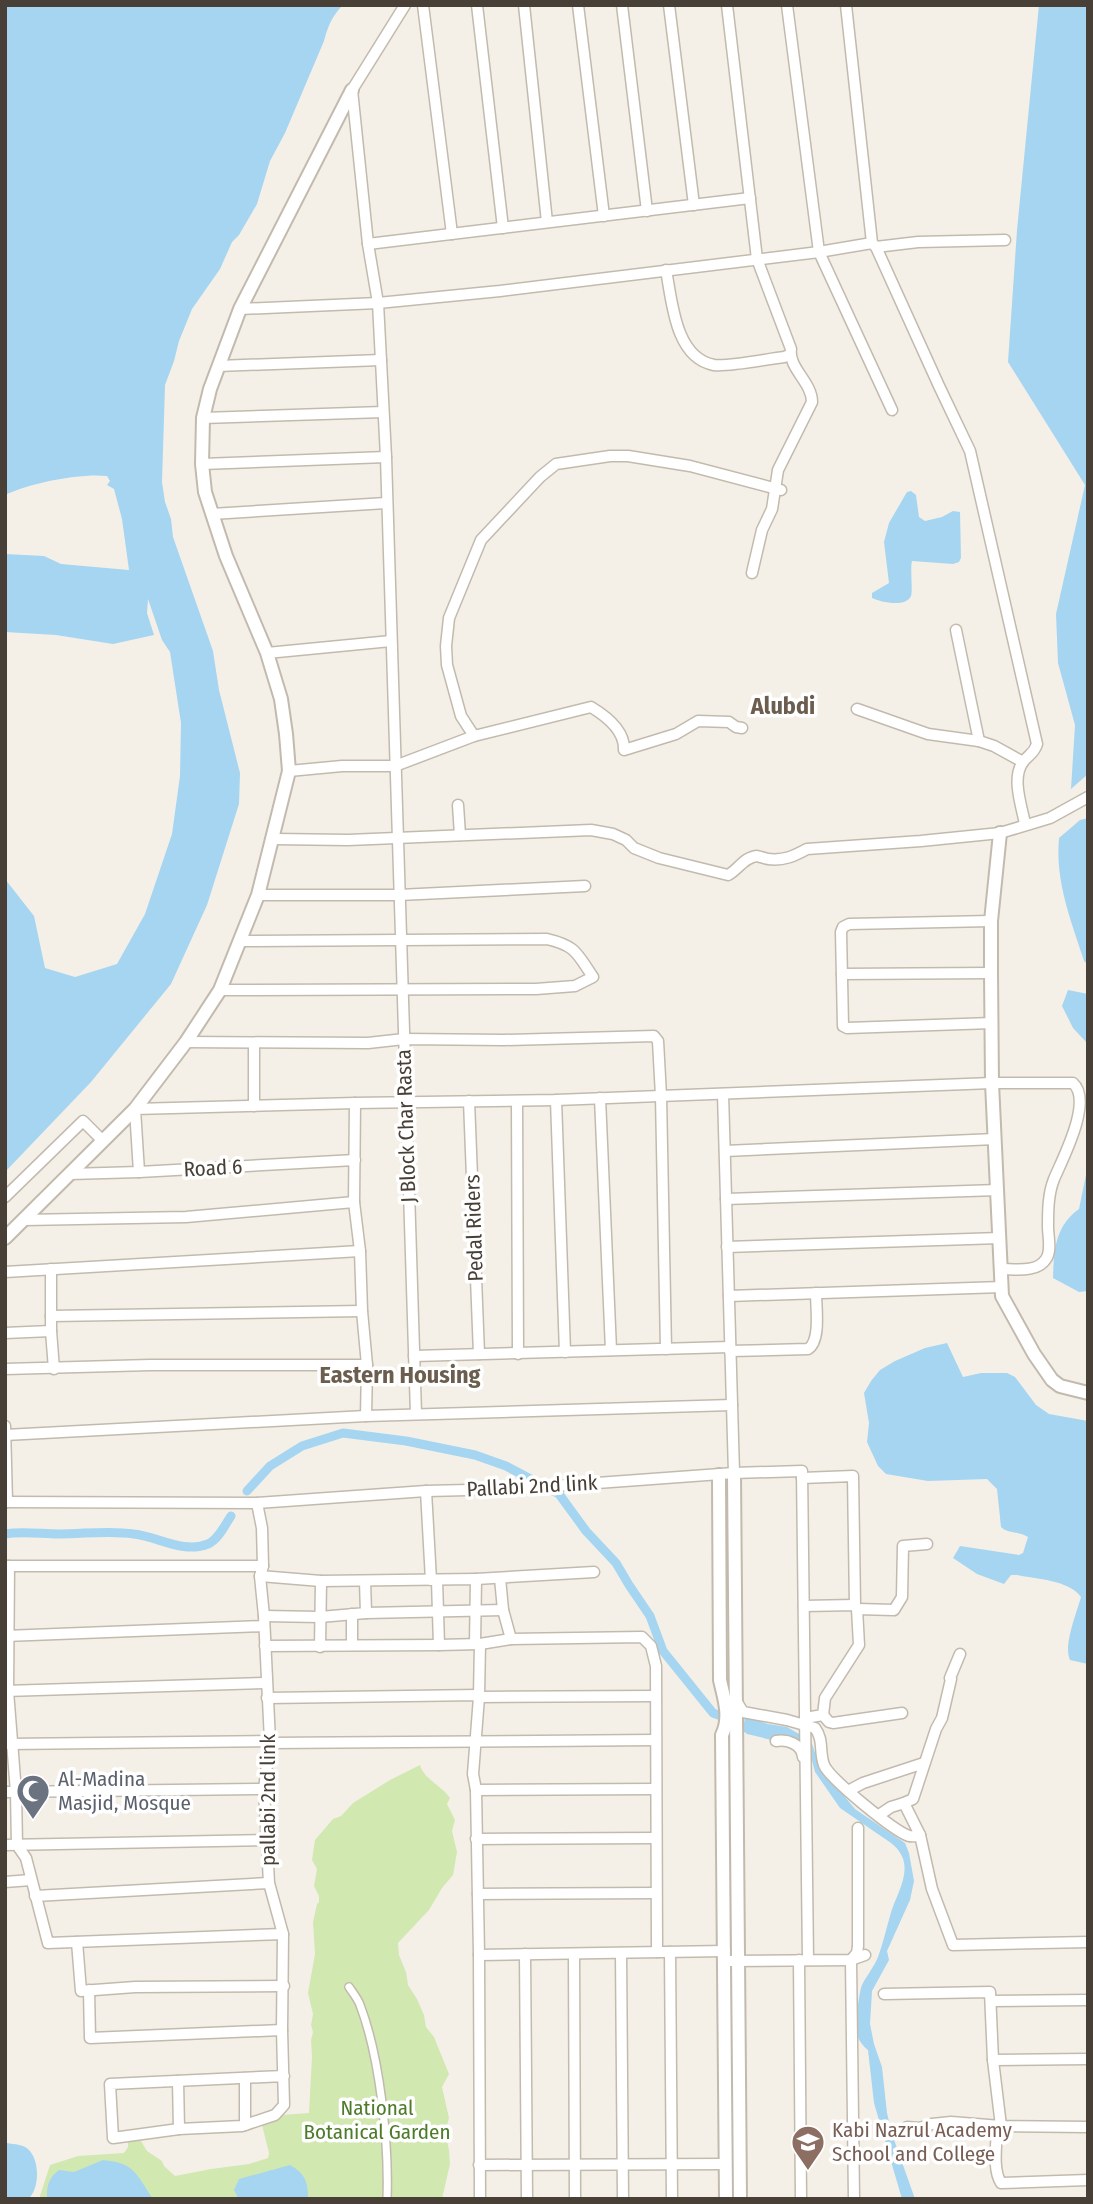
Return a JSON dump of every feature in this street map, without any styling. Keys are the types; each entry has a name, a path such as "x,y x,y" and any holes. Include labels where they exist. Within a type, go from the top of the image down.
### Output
{"street":[{"path":"7,1234 135,1109 186,1042 220,990 258,895 289,771 281,699 267,653 226,556 205,492 202,464 203,418 218,366 240,309 352,90 405,5"},
{"path":"423,5 452,234"},
{"path":"477,5 503,228"},
{"path":"524,5 547,222"},
{"path":"578,5 604,216"},
{"path":"622,5 647,211"},
{"path":"669,5 694,205"},
{"path":"727,5 757,260 791,349 790,355 811,392 811,402 778,470 778,489 762,530 752,573"},
{"path":"787,5 819,252 892,410"},
{"path":"846,5 874,245 970,451 1037,744 1035,752 1023,762 1018,775 1025,824"},
{"name":"J Block Char Rasta","path":"352,90 368,244 378,303 386,457 416,1414"},
{"path":"368,244 750,198"},
{"path":"240,309 378,303 500,291 874,245 1005,240"},
{"path":"666,270 675,318 687,350 700,361 716,365 784,358 790,355"},
{"path":"218,366 381,360"},
{"path":"203,418 383,412"},
{"path":"474,736 461,716 447,665 449,618 481,540 540,477 556,464 628,456 690,466 778,489"},
{"path":"202,464 386,457"},
{"path":"212,514 386,503"},
{"path":"956,629 979,741"},
{"path":"267,653 391,641"},
{"path":"289,771 342,766 395,766 474,736 590,707 617,728 625,740 624,750 676,734 698,721 729,722 742,728"},
{"path":"858,709 928,734 979,741 1023,762"},
{"path":"274,839 348,840 591,830 613,834 626,840 634,848 659,858 728,875 747,859 757,856 768,859 792,857 807,849 1000,833 1051,818 1088,797"},
{"path":"458,805 460,835"},
{"path":"1000,833 991,921 991,973 992,1083 1002,1291 1029,1345 1052,1380 1060,1386 1088,1393"},
{"path":"258,895 399,895 585,886"},
{"path":"991,921 849,924 843,927 841,932 843,1026 992,1023"},
{"path":"220,990 558,988 576,986 593,977 575,950 547,939 241,941"},
{"path":"842,974 991,973"},
{"path":"186,1042 368,1043 404,1039 504,1040 654,1036 658,1041 662,1096 666,1349"},
{"path":"254,1044 254,1106"},
{"path":"135,1109 556,1100 1067,1082 1078,1087 1077,1128 1050,1189 1047,1258 1033,1269 1001,1269"},
{"path":"723,1094 734,1474 732,1702 729,1731 726,2199"},
{"path":"600,1098 611,1350"},
{"path":"556,1100 565,1352"},
{"name":"Pedal Riders","path":"469,1101 479,1354"},
{"path":"517,1101 518,1354"},
{"path":"355,1103 354,1202 367,1365 366,1416"},
{"path":"135,1109 139,1172"},
{"path":"5,1197 83,1121 103,1141"},
{"path":"725,1151 995,1139"},
{"name":"Road 6","path":"70,1174 355,1160"},
{"path":"726,1199 998,1191"},
{"path":"24,1220 186,1217 354,1202"},
{"path":"727,1247 1000,1238"},
{"path":"5,1272 360,1251"},
{"path":"51,1269 54,1369"},
{"path":"729,1296 1002,1291"},
{"path":"414,1356 666,1349 808,1349 816,1339 816,1293"},
{"path":"51,1316 362,1311"},
{"path":"5,1332 51,1331"},
{"path":"5,1369 367,1365"},
{"path":"6,1435 366,1416 732,1405"},
{"path":"5,1426 6,1502"},
{"name":"Pallabi 2nd link","path":"6,1502 257,1503 734,1474 802,1471 802,1478"},
{"path":"719,1475 720,1680 732,1702 743,1712 805,1723 815,1728 821,1736 824,1766 848,1791 859,1802 908,1836 920,1835"},
{"path":"801,2199 807,1772 802,1478 853,1476 859,1645 825,1698 823,1715"},
{"path":"426,1491 439,1612 439,1645"},
{"name":"pallabi 2nd link","path":"35,1896 269,1883 264,1789 270,1742 261,1571 262,1528 257,1503"},
{"path":"804,1606 894,1610 902,1597 903,1546 927,1544"},
{"path":"284,1934 48,1943 26,1858 17,1845 11,1792 7,1691 7,1566 261,1571 321,1581 476,1579 594,1572"},
{"path":"500,1578 503,1610 511,1639"},
{"path":"476,1579 479,1696 474,1774 479,1955 480,2199"},
{"path":"320,1647 321,1581"},
{"path":"365,1581 366,1613"},
{"path":"7,1636 366,1613 503,1610"},
{"path":"352,1614 352,1645"},
{"path":"265,1646 439,1645 478,1644 511,1639 642,1637 651,1646 656,1666 657,1952"},
{"path":"879,1815 913,1798 942,1718 950,1678 960,1654"},
{"path":"7,1691 266,1683"},
{"path":"267,1698 655,1696"},
{"path":"823,1715 833,1723 902,1713"},
{"path":"805,1723 823,1715"},
{"path":"8,1744 655,1741"},
{"path":"776,1741 797,1745 803,1752 807,1772"},
{"path":"848,1791 863,1783 924,1763"},
{"path":"807,1772 824,1766"},
{"path":"476,1790 655,1788"},
{"path":"11,1792 264,1789"},
{"path":"904,1803 920,1835 932,1889 953,1945 1088,1942"},
{"path":"854,2199 851,1960 857,1953 858,1946 858,1828"},
{"path":"476,1839 655,1838"},
{"path":"5,1845 267,1840"},
{"path":"5,1882 31,1880"},
{"path":"269,1883 284,1934 282,2030 284,2076 284,2105 275,2115 245,2124 113,2138 110,2084 284,2076"},
{"path":"478,1894 656,1893"},
{"path":"77,1942 81,1991 135,1986 284,1986"},
{"path":"670,1952 672,2199"},
{"path":"479,1955 670,1952 729,1958 851,1960 865,1955"},
{"path":"621,1953 623,2199"},
{"path":"525,1954 527,2199"},
{"path":"573,1954 575,2199"},
{"path":"729,1958 740,2199"},
{"path":"349,1987 360,2003 373,2050 383,2109 387,2199"},
{"path":"89,1990 90,2038 282,2030"},
{"path":"884,1994 990,1992 999,2126 999,2180 1002,2183 1088,2180"},
{"path":"991,2000 1088,2000"},
{"path":"993,2060 1088,2059"},
{"path":"245,2078 245,2124"},
{"path":"178,2081 179,2129"},
{"path":"907,2127 920,2128 951,2122 999,2126 1088,2127"},
{"path":"479,2165 726,2164"}],"green space":[{"name":"National Botanical Garden","path":"420,1765 425,1774 450,1798 447,1804 455,1820 452,1831 457,1852 453,1875 429,1910 398,1943 408,1985 417,1999 426,2027 434,2037 449,2074 442,2087 449,2118 445,2132 450,2164 442,2199 39,2199 50,2165 78,2156 124,2153 128,2147 128,2135 141,2141 147,2151 162,2161 175,2176 249,2164 268,2158 262,2125 267,2116 309,2113 313,2014 308,1993 315,1954 313,1922 319,1902 314,1886 317,1869 312,1860 315,1840 333,1819 341,1816 353,1803"}],"water":[{"path":"5,5 343,5 331,22 285,133 270,161 257,204 232,242 220,269 192,309 165,385 162,482 165,502 173,537 213,651 219,690 240,773 239,804 207,905 171,984 91,1082 5,1172 5,879 34,916 45,968 75,977 117,964 145,914 172,834 180,776 181,723 170,652 162,640 148,599 147,613 154,635 113,644 56,635 5,632 5,554 44,556 61,564 129,570 122,519 114,489 107,485 110,481 107,476 55,480 5,495"},
{"path":"1039,5 1088,5 1088,774 1071,789 1075,725 1058,663 1056,614 1085,485 1008,362 1017,230"},
{"path":"911,491 916,495 919,517 925,521 953,511 960,512 961,558 953,564 912,561 912,593 908,600 899,603 881,601 872,598 872,593 889,583 884,542 889,523 907,492"},
{"path":"1088,818 1088,965 1084,961 1065,901 1058,854 1059,838 1080,820"},
{"path":"1068,990 1088,994 1088,1044 1073,1028 1062,1006"},
{"path":"1088,1165 1088,1291 1079,1292 1053,1278 1054,1258 1060,1231 1079,1209"},
{"path":"947,1343 963,1377 981,1373 1007,1373 1015,1377 1036,1405 1049,1414 1088,1421 1088,1664 1070,1660 1068,1654 1069,1638 1081,1597 1076,1591 1052,1581 1017,1575 1011,1575 1004,1584 977,1574 953,1558 960,1546 1019,1555 1023,1553 1028,1537 1001,1527 997,1489 987,1479 928,1481 886,1474 878,1466 867,1442 869,1423 864,1393 871,1381 880,1370 895,1361 925,1348"},
{"path":"745,1716 787,1727 811,1741 820,1767 855,1809 905,1843 909,1853 914,1881 910,1900 887,1951 889,1960 872,1991 870,2024 882,2067 892,2134 915,2199 902,2199 874,2103 868,2050 860,2040 857,2029 861,1989 880,1952 903,1879 903,1860 891,1843 840,1808 815,1772 809,1749 747,1734 743,1731"},
{"path":"5,2143 26,2147 35,2160 35,2189 28,2199 5,2199"},
{"path":"103,2160 122,2164 134,2171 153,2199 47,2199 49,2183 59,2170 74,2172"},
{"path":"290,2165 305,2179 308,2199 238,2198 234,2190 239,2179"}],"waterway":[{"path":"247,1491 270,1466 302,1446 343,1433 406,1441 475,1455 506,1466 559,1494 586,1531 616,1563 650,1616 663,1651 713,1713 729,1719"},
{"path":"5,1534 125,1533 180,1546 199,1547 215,1539 231,1516"}],"place":[{"name":"Al-Madina Masjid, Mosque","path":"33,1821"},
{"name":"Kabi Nazrul Academy School and College","path":"808,2172"}],"district":[{"name":"Alubdi","path":"783,706"},
{"name":"Eastern Housing","path":"400,1375"}]}
